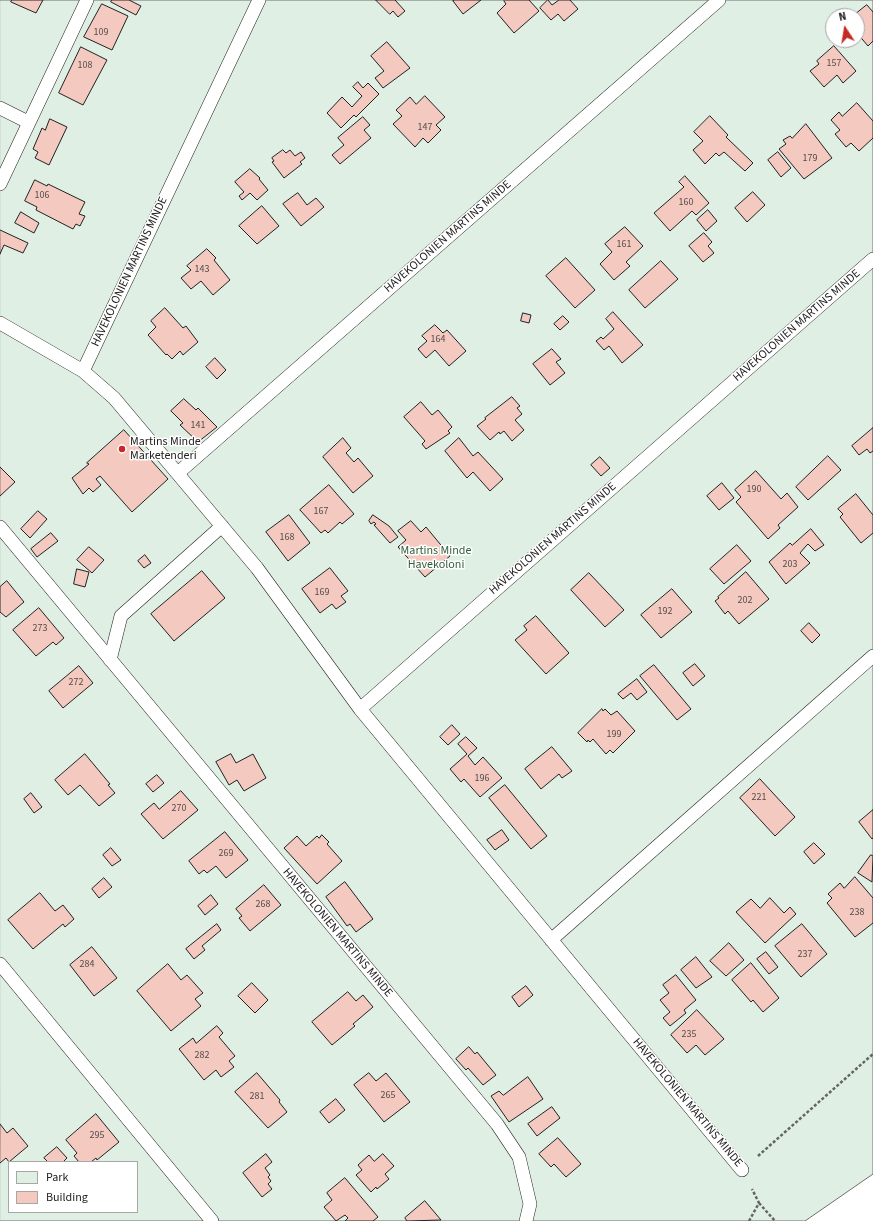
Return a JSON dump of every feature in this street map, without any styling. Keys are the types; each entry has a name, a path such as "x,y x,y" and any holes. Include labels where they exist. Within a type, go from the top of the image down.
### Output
{"lane":[{"path":"0,184 86,0"},
{"name":"HAVEKOLONIEN MARTINS MINDE","path":"83,371 259,0"},
{"name":"HAVEKOLONIEN MARTINS MINDE","path":"178,473 719,0"},
{"path":"0,108 28,122"},
{"name":"HAVEKOLONIEN MARTINS MINDE","path":"360,709 873,259"},
{"name":"HAVEKOLONIEN MARTINS MINDE","path":"0,324 83,371 114,398 257,568 360,709 742,1170"},
{"path":"110,660 121,616 222,526"},
{"name":"HAVEKOLONIEN MARTINS MINDE","path":"2,530 497,1124 518,1157 530,1204 526,1221"},
{"path":"551,940 873,656"},
{"path":"0,964 212,1221"}],"path":[{"name":"HAVEKOLONIEN MARTINS MINDE","path":"742,1170 873,1054"},
{"path":"742,1170 759,1203 775,1221"},
{"path":"749,1221 759,1203"}],"green space":[{"name":"Martins Minde Havekoloni","path":"0,0 873,0 873,1174 805,1221 0,1221"}],"building":[{"path":"12,0 43,0 36,13 11,2"},
{"path":"112,0 129,0 141,6 136,15 111,2"},
{"path":"376,0 395,0 405,11 398,17 393,11 390,14"},
{"path":"481,0 463,14 453,1"},
{"path":"529,0 539,11 514,33 497,13 506,4 504,1"},
{"path":"548,0 552,5 559,0 570,0 578,9 564,21 558,14 551,20 540,8"},
{"path":"102,4 128,16 112,50 84,37"},
{"path":"867,5 873,12 873,41 868,46 865,42 865,8 863,8"},
{"path":"387,42 410,68 383,88 375,78 384,71 371,56"},
{"path":"81,47 107,60 83,105 59,93"},
{"path":"832,48 836,48 856,71 843,83 837,75 824,87 810,71 819,64 817,61"},
{"path":"358,82 363,88 368,83 379,94 356,117 354,115 341,128 327,113 342,97 352,107 362,96 353,87"},
{"path":"425,96 445,117 436,125 441,130 428,143 423,138 415,147 393,124 402,116 396,110 410,97 416,104"},
{"path":"857,103 873,121 873,138 859,151 851,143 846,147 835,134 840,130 831,120 839,112 842,116"},
{"path":"710,116 728,135 726,137 753,163 745,171 724,152 719,156 716,153 705,164 693,150 703,141 694,132"},
{"path":"363,117 370,125 364,130 371,138 340,164 332,155 344,145 338,138"},
{"path":"50,119 67,127 49,165 35,158 38,152 33,149 42,128 45,130"},
{"path":"806,124 832,158 804,179 779,149 786,144 783,140 790,136 792,138"},
{"path":"283,150 286,153 290,150 295,156 301,152 305,158 300,162 302,164 284,178 272,162 274,161 272,158"},
{"path":"778,152 791,168 781,177 768,160"},
{"path":"250,169 260,178 259,179 268,190 257,200 250,193 242,200 239,196 244,192 235,182"},
{"path":"685,176 709,203 696,215 692,211 670,231 654,213 684,187 679,182"},
{"path":"35,180 47,186 48,184 85,202 79,214 85,216 80,226 76,224 73,229 36,210 37,207 25,201"},
{"path":"753,192 765,205 747,222 735,208"},
{"path":"298,193 307,205 316,198 324,207 301,226 283,204"},
{"path":"262,206 279,226 257,244 239,226"},
{"path":"708,210 717,221 706,231 697,220"},
{"path":"21,212 39,223 34,233 15,223"},
{"path":"625,227 643,246 626,262 630,266 614,280 600,264 612,252 605,244"},
{"path":"0,230 28,243 23,253 4,245 0,254"},
{"path":"704,233 712,242 708,246 714,253 703,262 689,246"},
{"path":"207,249 216,258 214,260 230,280 213,295 201,281 191,289 181,278 191,270 187,266"},
{"path":"566,258 595,290 575,308 546,276"},
{"path":"661,261 678,279 645,308 629,290"},
{"path":"165,308 183,328 186,326 198,342 183,355 180,351 172,359 167,354 166,355 148,335 156,327 151,321"},
{"path":"613,312 643,345 622,363 609,346 604,350 596,341 601,337 603,339 614,329 606,319"},
{"path":"523,313 531,315 529,323 521,321"},
{"path":"563,316 569,322 560,330 554,324"},
{"path":"435,325 443,333 447,330 466,351 449,366 435,350 426,358 418,349 427,341 422,336"},
{"path":"552,349 561,359 556,362 565,373 550,385 533,364"},
{"path":"215,358 226,370 217,379 206,367"},
{"path":"512,397 520,406 517,408 522,414 515,420 524,430 512,441 504,431 500,434 499,432 490,440 477,426"},
{"path":"184,399 196,410 198,408 217,427 198,442 180,425 183,423 171,411"},
{"path":"421,402 432,415 438,410 452,427 448,431 450,433 426,449 422,444 425,441 404,417"},
{"path":"873,428 873,451 870,453 867,449 859,455 852,446"},
{"path":"124,430 168,479 132,512 100,476 96,479 101,485 93,492 89,488 83,494 72,478 89,464 87,463"},
{"path":"343,438 351,448 346,453 354,462 358,458 373,476 353,493 323,457"},
{"path":"459,438 473,456 478,452 503,479 490,491 473,472 467,478 445,451"},
{"path":"828,456 841,470 808,500 796,487"},
{"path":"600,457 610,468 601,476 591,465"},
{"path":"0,467 15,482 0,496"},
{"path":"756,471 781,499 787,493 798,507 778,525 780,528 768,539 736,502 741,497 735,490"},
{"path":"722,483 734,498 719,510 707,496"},
{"path":"329,485 354,514 342,524 340,522 328,533 325,530 321,533 300,510"},
{"path":"856,494 873,515 873,533 861,543 840,517 843,514 838,509"},
{"path":"38,511 47,519 30,538 21,529"},
{"path":"289,515 310,543 288,561 266,532"},
{"path":"373,515 389,526 398,537 390,543 374,525 376,524 374,522 371,524 369,521"},
{"path":"411,521 421,532 426,527 450,556 425,577 398,547 406,540 398,531"},
{"path":"811,529 824,545 815,551 808,544 806,546 800,553 810,563 786,584 769,562 790,543 792,545"},
{"path":"51,533 58,541 37,557 31,549"},
{"path":"737,545 751,561 724,584 710,569"},
{"path":"89,547 104,560 92,573 77,560"},
{"path":"145,555 151,563 144,568 138,561"},
{"path":"330,568 348,591 341,596 346,602 336,609 332,604 320,613 302,589"},
{"path":"77,569 89,572 85,587 74,584"},
{"path":"202,571 225,598 174,641 151,614"},
{"path":"746,572 769,599 739,624 728,611 725,614 715,601"},
{"path":"589,573 624,610 605,627 571,590"},
{"path":"7,581 24,602 6,617 0,612 0,587"},
{"path":"672,589 692,612 661,638 641,615"},
{"path":"39,608 64,638 56,645 53,642 36,656 13,630"},
{"path":"536,616 569,653 546,674 515,640 527,630 524,626"},
{"path":"809,623 820,635 812,643 801,631"},
{"path":"695,664 705,676 693,686 683,673"},
{"path":"654,665 691,709 677,720 640,676"},
{"path":"79,666 93,683 63,708 49,691"},
{"path":"637,679 647,692 637,700 631,693 623,699 618,694"},
{"path":"602,709 603,711 605,709 611,715 617,711 635,731 613,753 610,750 606,754 593,739 590,742 588,740 587,742 578,733"},
{"path":"452,725 460,734 448,745 440,737"},
{"path":"466,737 477,748 468,756 475,765 483,757 502,778 480,797 464,779 461,782 450,769 467,754 458,744"},
{"path":"552,747 572,771 562,778 559,774 541,789 525,769"},
{"path":"85,754 110,784 108,785 115,793 99,806 80,785 68,795 55,780"},
{"path":"231,754 236,763 253,754 266,778 244,791 237,780 229,785 216,762"},
{"path":"157,775 164,783 153,792 146,784"},
{"path":"760,779 795,817 775,836 740,798"},
{"path":"505,785 547,836 531,849 489,798"},
{"path":"181,791 198,810 163,839 141,814 154,803 159,809"},
{"path":"31,793 42,807 34,813 24,799"},
{"path":"873,810 873,838 872,839 859,822"},
{"path":"502,830 509,840 495,850 487,840"},
{"path":"225,832 248,860 226,878 216,866 207,873 204,870 199,874 189,861"},
{"path":"322,835 329,842 327,844 342,861 317,884 284,848 297,836 306,846 317,836 319,838"},
{"path":"814,843 825,854 814,864 804,852"},
{"path":"111,848 121,860 112,866 103,855"},
{"path":"871,855 873,856 872,882 858,873"},
{"path":"855,877 873,898 873,923 855,937 827,903 832,898 828,894 840,883 844,888"},
{"path":"104,878 112,887 99,898 92,889"},
{"path":"345,882 373,919 356,932 350,924 347,926 326,897"},
{"path":"264,885 281,905 250,931 239,918 242,916 236,909"},
{"path":"40,893 55,911 63,905 74,919 65,927 63,924 33,949 8,920"},
{"path":"211,895 218,904 205,915 198,906"},
{"path":"770,898 784,913 790,907 796,914 765,943 736,912 751,899 760,908"},
{"path":"217,924 221,930 202,946 205,950 194,959 186,949"},
{"path":"802,924 827,954 801,977 775,946"},
{"path":"729,943 744,960 726,976 710,961"},
{"path":"92,947 117,978 94,996 70,965"},
{"path":"766,952 778,967 769,974 757,959"},
{"path":"696,957 712,977 696,988 681,970"},
{"path":"751,963 779,998 763,1012 753,1000 751,1002 732,980"},
{"path":"168,964 181,980 187,975 203,993 195,999 201,1006 171,1031 137,991"},
{"path":"676,975 696,1000 684,1010 686,1013 670,1026 663,1018 670,1012 660,1000 669,993 663,985"},
{"path":"252,983 268,1000 255,1013 238,996"},
{"path":"526,986 533,995 519,1007 512,997"},
{"path":"348,992 356,1001 363,995 373,1007 353,1024 355,1026 332,1045 312,1022"},
{"path":"697,1010 724,1039 705,1055 696,1045 687,1053 671,1035"},
{"path":"217,1026 223,1033 219,1037 235,1056 229,1061 234,1067 221,1077 216,1070 204,1080 179,1049 193,1038 196,1043"},
{"path":"469,1047 475,1054 477,1052 496,1075 483,1085 468,1068 466,1070 456,1059"},
{"path":"257,1073 280,1100 279,1102 287,1112 268,1128 235,1092"},
{"path":"369,1073 376,1081 386,1073 410,1102 384,1122 354,1085"},
{"path":"528,1077 543,1099 509,1122 491,1096 499,1091 503,1095"},
{"path":"336,1099 345,1110 329,1123 320,1112"},
{"path":"552,1107 560,1118 537,1136 528,1124"},
{"path":"96,1114 119,1142 97,1160 96,1158 92,1161 78,1161 74,1156 77,1153 66,1140"},
{"path":"0,1124 7,1133 13,1128 28,1146 10,1161 6,1158 0,1163"},
{"path":"558,1138 581,1164 566,1177 554,1164 551,1167 539,1154"},
{"path":"57,1147 67,1158 64,1161 47,1161 44,1158"},
{"path":"266,1154 272,1162 265,1168 270,1175 268,1177 271,1181 268,1184 272,1189 262,1197 243,1173"},
{"path":"383,1154 394,1166 385,1174 389,1179 371,1192 356,1175 362,1170 358,1165 369,1155 374,1161"},
{"path":"345,1178 378,1217 373,1221 345,1221 348,1218 345,1215 336,1221 324,1207 332,1200 327,1193"},
{"path":"425,1201 441,1220 407,1221 405,1218"}],"place":[{"name":"Martins Minde Marketenderi","path":"122,449"}]}
